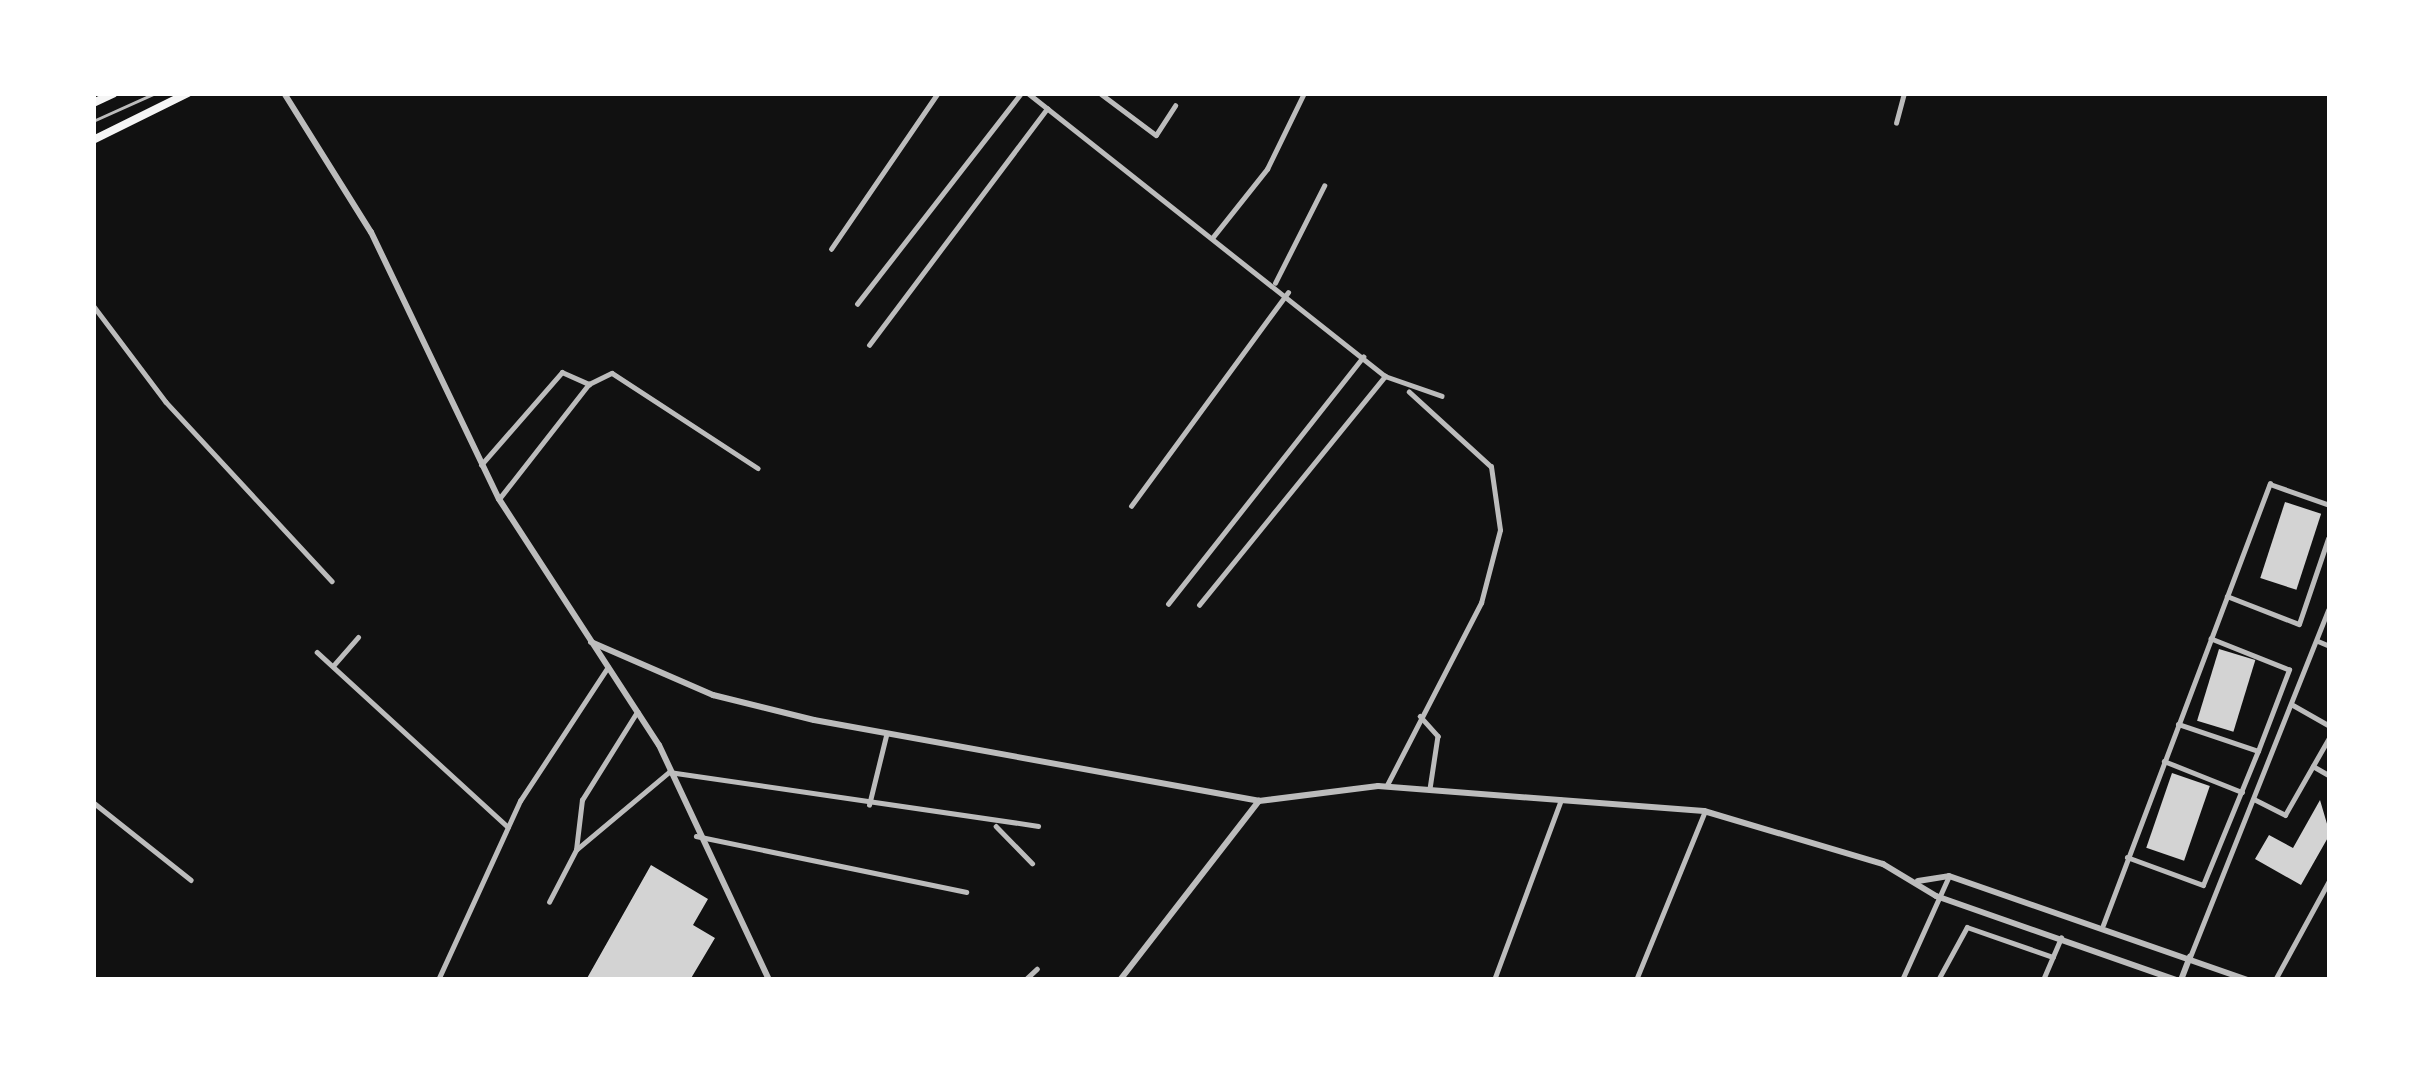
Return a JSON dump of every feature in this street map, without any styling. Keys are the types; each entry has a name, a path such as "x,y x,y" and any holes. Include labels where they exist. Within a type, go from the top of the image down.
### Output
{"main road":[{"path":"93,103 114,93"},
{"path":"93,140 188,93"}],"street":[{"path":"284,93 370,232 500,499 637,712 769,980"},
{"path":"831,249 938,93"},
{"path":"857,304 1025,93 1288,292 1409,392 1491,467 1501,500 1481,603 1387,786"},
{"path":"1100,93 1156,135 1175,106"},
{"path":"1213,238 1267,169 1304,93"},
{"path":"1896,122 1904,93"},
{"path":"869,345 1047,109"},
{"path":"1275,283 1324,186"},
{"path":"1131,506 1288,292"},
{"path":"93,305 171,409 332,581"},
{"path":"1168,604 1363,357"},
{"path":"481,465 562,372 590,384 625,376 758,468"},
{"path":"1198,605 1384,376"},
{"path":"500,499 590,384"},
{"path":"1409,392 1442,397"},
{"path":"2103,926 2270,484 2330,505"},
{"path":"2227,596 2299,624 2328,539"},
{"path":"591,642 713,695 886,734 1259,801 1387,786 1704,811 1918,881 1936,896 2179,980 2329,608"},
{"path":"333,666 358,638"},
{"path":"2127,857 2203,885 2258,752 2289,670 2211,638"},
{"path":"2318,641 2330,646"},
{"path":"316,652 508,826"},
{"path":"438,980 508,826 608,667"},
{"path":"2293,705 2330,726"},
{"path":"549,902 576,850 582,800 637,712"},
{"path":"1420,716 1438,736 1430,789"},
{"path":"2178,724 2258,752"},
{"path":"869,806 886,734"},
{"path":"2254,799 2285,815 2330,736"},
{"path":"2164,761 2242,792"},
{"path":"2313,766 2330,776"},
{"path":"576,850 669,772 996,826 1038,826"},
{"path":"1494,980 1561,800"},
{"path":"1120,980 1259,801"},
{"path":"93,802 191,880"},
{"path":"1636,980 1704,811"},
{"path":"996,826 1031,863"},
{"path":"696,836 966,892"},
{"path":"1918,881 1949,876 2248,980"},
{"path":"1902,980 1936,896 1949,876"},
{"path":"2275,980 2330,878"},
{"path":"1938,980 1967,927 2053,957"},
{"path":"2043,980 2061,938"},
{"path":"1025,980 1037,969"}],"lane":[{"path":"93,122 155,93"}],"building":[{"path":"2285,502 2321,514 2296,590 2260,578"},
{"path":"2219,649 2255,660 2233,732 2197,721"},
{"path":"2172,773 2210,786 2184,861 2146,848"},
{"path":"2320,800 2330,834 2301,885 2255,859 2269,835 2293,848"},
{"path":"651,865 708,899 693,925 715,938 690,980 586,980"}]}
